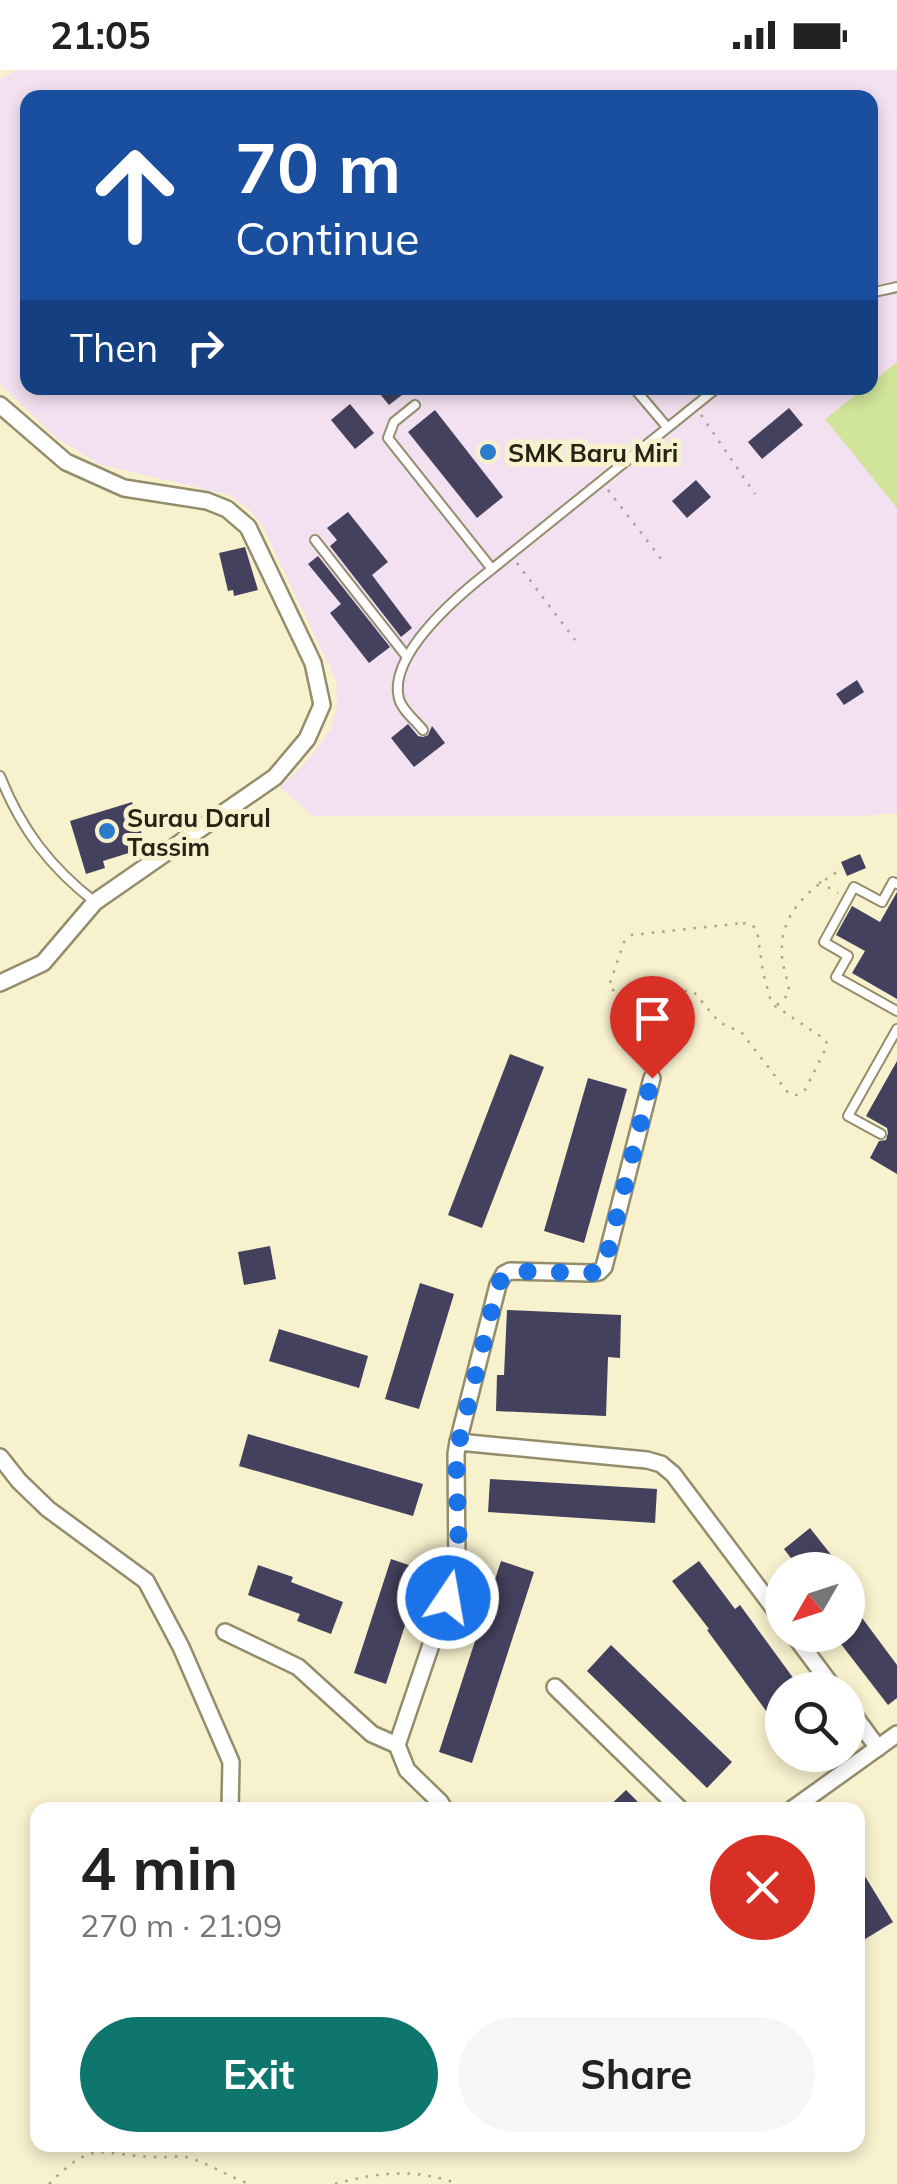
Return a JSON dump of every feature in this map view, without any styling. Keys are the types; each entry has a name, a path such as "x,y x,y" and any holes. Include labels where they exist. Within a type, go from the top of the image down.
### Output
{"street":[{"path":"0,405 66,462 124,488 227,509 248,527 313,663 322,706 308,739 275,777 94,902 42,963 0,983"},
{"path":"440,1802 408,1770 397,1745 457,1568 456,1454 498,1285 510,1271 590,1273 604,1267 652,1078"},
{"path":"458,1442 661,1464 673,1474 765,1596"},
{"path":"0,1457 48,1509 146,1580 181,1647 231,1762 230,1802"},
{"path":"226,1632 298,1666 372,1734 397,1745"},
{"path":"554,1687 673,1802"},
{"path":"865,1730 878,1748"},
{"path":"802,1802 897,1734"}],"lane":[{"path":"640,395 667,427"},
{"path":"424,730 399,702 398,681 407,657 457,596 707,395"},
{"path":"415,405 394,422 388,438 492,568"},
{"path":"315,540 407,657"},
{"path":"0,776 32,838 65,880 94,902"},
{"path":"897,884 893,882 882,902 854,887 824,942 848,956 836,977 897,1010"},
{"path":"881,1134 848,1116 897,1029"}],"path":[{"path":"694,405 755,494"},
{"path":"601,480 666,565"},
{"path":"510,554 576,640"},
{"path":"775,1006 789,994 782,954 785,929 797,905 813,886 842,868"},
{"path":"820,882 847,899"},
{"path":"752,924 775,1006 826,1040 827,1046 805,1090 797,1095 789,1094 742,1033 719,1022 692,991 614,992 609,986 624,942 632,935 752,924"},
{"path":"49,2184 69,2164 94,2152"},
{"path":"118,2152 189,2157 250,2184"},
{"path":"335,2184 368,2175 405,2172 458,2184"}],"shaded area":[{"name":"SMK Baru Miri","path":"17,70 897,70 897,813 313,816 280,787 310,758 331,729 337,704 336,680 262,525 249,509 229,495 99,464 59,440 0,384 0,79"}],"green space":[{"path":"897,362 897,508 825,419 856,395 878,395 878,377"}],"building":[{"path":"381,395 402,395 389,405"},
{"path":"350,404 374,433 355,449 331,420"},
{"path":"789,408 803,425 762,459 748,442"},
{"path":"435,410 503,497 477,518 408,432"},
{"path":"696,480 711,497 687,518 672,501"},
{"path":"348,512 388,562 372,575 412,628 401,637 330,546 337,540 327,528"},
{"path":"245,547 258,590 234,596 233,590 228,591 219,553"},
{"path":"318,556 390,647 369,663 330,613 341,604 308,564"},
{"path":"857,680 864,692 844,705 836,694"},
{"path":"408,724 423,737 432,726 445,743 414,767 391,738"},
{"name":"Surau Darul Tassim","path":"132,802 144,841 130,846 132,852 103,861 105,868 86,874 70,821"},
{"path":"860,854 866,868 847,876 841,862"},
{"path":"897,892 897,999 852,973 865,951 836,935 852,906 880,922"},
{"path":"510,1054 544,1067 482,1228 448,1215"},
{"path":"897,1061 897,1174 870,1158 888,1133 887,1128 866,1116"},
{"path":"588,1078 627,1089 584,1243 544,1231"},
{"path":"270,1246 276,1279 244,1285 238,1252"},
{"path":"420,1283 454,1294 419,1409 385,1399"},
{"path":"507,1310 621,1315 620,1358 608,1357 606,1416 496,1411 497,1375 504,1375"},
{"path":"279,1329 368,1356 359,1388 269,1361"},
{"path":"248,1434 423,1484 413,1516 239,1466"},
{"path":"490,1479 657,1489 655,1523 488,1512"},
{"path":"810,1528 829,1552 786,1552 784,1549"},
{"path":"391,1559 423,1570 386,1684 354,1673"},
{"path":"501,1561 534,1572 472,1763 439,1752"},
{"path":"699,1561 735,1609 740,1605 765,1639 765,1652 774,1652 789,1672 765,1672 765,1709 709,1629 672,1581"},
{"path":"258,1565 343,1602 331,1634 297,1621 300,1614 248,1595"},
{"path":"865,1622 897,1665 897,1698 888,1705 847,1652 865,1652"},
{"path":"611,1645 732,1762 707,1788 587,1671"},
{"path":"626,1790 638,1802 613,1802"},
{"path":"865,1876 893,1922 865,1939"}],"place":[{"name":"SMK Baru Miri","path":"488,452"},
{"name":"Surau Darul Tassim","path":"107,831"}],"route":[{"path":"448,1598 459,1552 456,1454 498,1285 510,1271 590,1273 604,1267 652,1078"}]}
